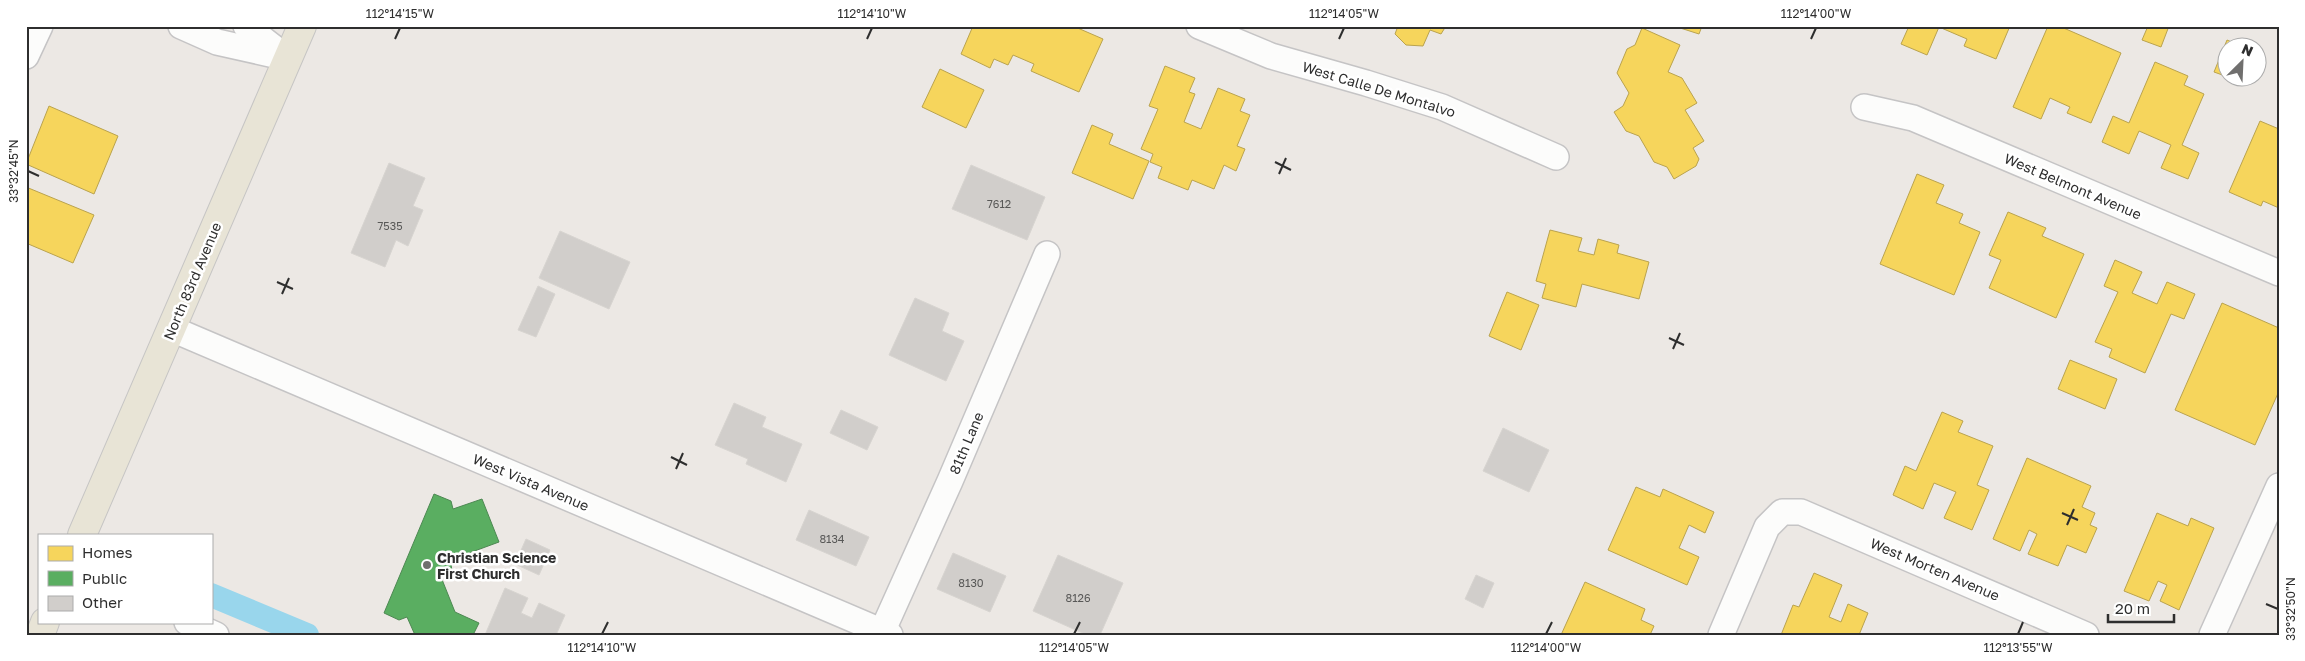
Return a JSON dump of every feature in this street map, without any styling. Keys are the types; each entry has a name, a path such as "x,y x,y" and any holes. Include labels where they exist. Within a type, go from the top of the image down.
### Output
{"main road":[{"name":"North 83rd Avenue","path":"82,534 302,26"}],"street":[{"path":"26,56 40,26"},
{"path":"181,26 217,42 288,58"},
{"path":"246,26 288,58"},
{"name":"West Calle De Montalvo","path":"1200,26 1271,56 1442,107 1556,157"},
{"name":"West Belmont Avenue","path":"1864,107 1913,118 2279,273"},
{"name":"81th Lane","path":"886,633 1047,254"},
{"name":"West Vista Avenue","path":"172,329 886,633"},
{"path":"2212,635 2279,486"},
{"name":"West Morten Avenue","path":"1721,635 1767,526 1782,512 1801,512 2086,635"},
{"path":"191,624 216,635"}],"building: Homes":[{"path":"973,26 1073,26 1103,39 1079,92 1031,71 1034,64 1013,55 1008,65 994,59 990,68 961,54"},
{"path":"1398,26 1446,26 1441,34 1430,30 1423,46 1406,45 1395,34"},
{"path":"1674,26 1702,26 1699,34"},
{"path":"1909,26 2010,26 1996,59 1964,46 1967,39 1939,27 1927,55 1901,44"},
{"path":"2048,26 2059,26 2121,53 2091,123 2067,113 2070,107 2050,98 2041,119 2013,107"},
{"path":"2148,26 2169,26 2161,47 2142,40"},
{"path":"1642,28 1680,45 1668,72 1682,78 1697,103 1685,110 1704,141 1693,148 1699,159 1696,166 1674,179 1667,167 1654,162 1639,136 1626,131 1614,112 1623,106 1629,93 1617,73 1627,49 1635,45"},
{"path":"2155,62 2188,76 2184,85 2204,94 2182,145 2199,153 2188,179 2161,168 2171,145 2139,131 2129,154 2102,142 2113,116 2129,123"},
{"path":"2218,62 2218,73 2214,72"},
{"path":"1165,66 1195,78 1189,92 1195,94 1184,122 1201,129 1218,88 1245,99 1240,111 1250,115 1237,146 1245,149 1236,171 1224,165 1214,189 1192,180 1188,190 1158,178 1162,167 1150,162 1153,154 1141,149 1158,109 1149,106"},
{"path":"940,69 984,90 966,128 922,107"},
{"path":"49,106 118,136 94,194 26,164"},
{"path":"2260,121 2279,129 2279,208 2263,201 2261,206 2229,192"},
{"path":"1092,125 1113,134 1109,144 1149,161 1133,199 1072,173"},
{"path":"1917,174 1944,185 1936,203 1963,214 1959,223 1980,232 1954,295 1880,264"},
{"path":"26,187 94,215 73,263 26,243"},
{"path":"2008,212 2046,228 2042,236 2084,254 2056,318 1989,288 2001,260 1989,255"},
{"path":"1550,230 1582,238 1578,251 1594,255 1598,239 1619,245 1617,253 1649,262 1639,299 1582,284 1576,307 1542,298 1546,284 1536,281"},
{"path":"2115,260 2142,272 2132,293 2157,304 2167,282 2195,294 2184,319 2171,314 2145,373 2109,357 2112,349 2095,342 2118,292 2104,286"},
{"path":"1507,292 1539,305 1521,350 1489,336"},
{"path":"2222,303 2279,328 2279,391 2255,445 2175,410"},
{"path":"2070,360 2117,379 2105,409 2058,389"},
{"path":"1942,412 1963,421 1958,432 1993,446 1977,485 1989,490 1972,530 1944,518 1956,492 1934,483 1923,509 1893,495 1905,466 1916,471"},
{"path":"2027,458 2091,486 2082,507 2095,513 2090,525 2097,528 2086,553 2067,545 2058,566 2028,554 2037,534 2029,530 2020,551 1993,539"},
{"path":"1636,487 1660,497 1663,489 1714,512 1705,533 1689,525 1679,548 1699,557 1687,585 1608,550"},
{"path":"2157,513 2188,526 2191,518 2214,528 2179,610 2160,601 2167,585 2158,581 2149,601 2124,591"},
{"path":"1814,573 1842,585 1829,617 1841,622 1848,604 1868,613 1859,635 1781,635 1793,605 1799,607"},
{"path":"1585,582 1645,609 1641,620 1654,626 1650,635 1561,635"}],"building: Public":[{"name":"Christian Science First Church","path":"434,494 451,501 453,509 482,499 499,542 450,560 452,570 441,577 455,612 479,623 473,635 415,635 407,617 399,620 384,613"}],"building: Other":[{"path":"389,163 425,178 413,206 423,210 408,246 396,240 385,267 351,253"},
{"path":"971,165 1045,197 1027,240 952,209"},
{"path":"560,231 630,262 609,309 539,278"},
{"path":"538,286 555,294 536,337 518,330"},
{"path":"915,298 949,313 942,331 964,341 946,381 889,355"},
{"path":"734,403 766,417 762,427 802,444 786,482 746,464 748,459 715,445"},
{"path":"841,410 878,427 867,450 830,433"},
{"path":"1503,428 1549,450 1529,492 1483,471"},
{"path":"809,510 869,537 856,566 796,540"},
{"path":"526,539 550,550 539,575 515,564"},
{"path":"953,553 1006,576 990,612 937,589"},
{"path":"1058,555 1123,583 1100,635 1087,635 1033,611"},
{"path":"1476,575 1494,583 1483,608 1465,599"},
{"path":"505,588 528,598 521,613 532,618 539,603 565,615 556,635 485,635"}],"waterway":[{"path":"212,595 307,635"}],"place":[{"name":"Christian Science First Church","path":"427,565"}]}
